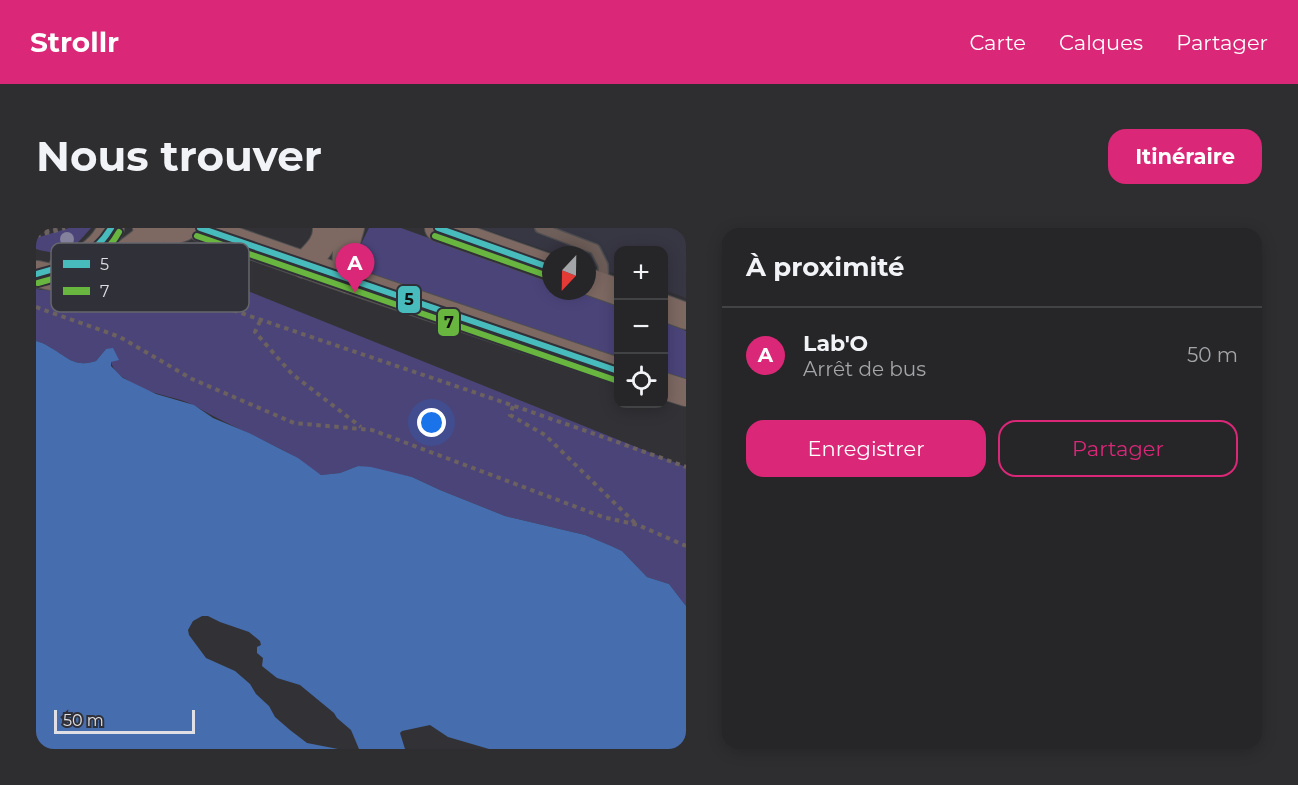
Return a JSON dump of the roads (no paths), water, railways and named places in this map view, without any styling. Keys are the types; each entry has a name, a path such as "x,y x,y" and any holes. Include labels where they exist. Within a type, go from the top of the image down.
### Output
{"street":[{"path":"99,243 111,228"},
{"path":"134,243 151,230 168,233 183,228"},
{"path":"200,228 242,243"},
{"path":"304,265 319,250 326,234 326,228"},
{"path":"348,280 345,266 347,240 351,228"},
{"path":"438,228 542,265"},
{"path":"249,245 614,370"},
{"path":"36,274 51,270"},
{"path":"36,274 51,277"},
{"path":"668,310 686,316"},
{"path":"668,388 686,393"}],"lane":[{"path":"540,228 595,249 603,265 603,287"}],"water":[{"path":"36,341 71,360 83,363 96,361 106,349 113,348 119,360 111,362 111,366 123,378 156,394 194,405 213,418 298,458 321,475 340,473 358,466 412,477 505,516 585,535 622,551 647,577 669,584 686,606 686,749 489,749 448,737 430,725 402,731 400,733 405,749 359,749 351,730 334,713 300,685 277,678 262,666 263,658 257,653 257,647 261,645 260,641 249,632 208,616 202,616 193,621 188,630 189,635 206,658 235,671 250,684 256,694 269,706 275,717 307,743 338,749 36,749"}],"place":[{"name":"Lab'O","path":"355,293"}]}
